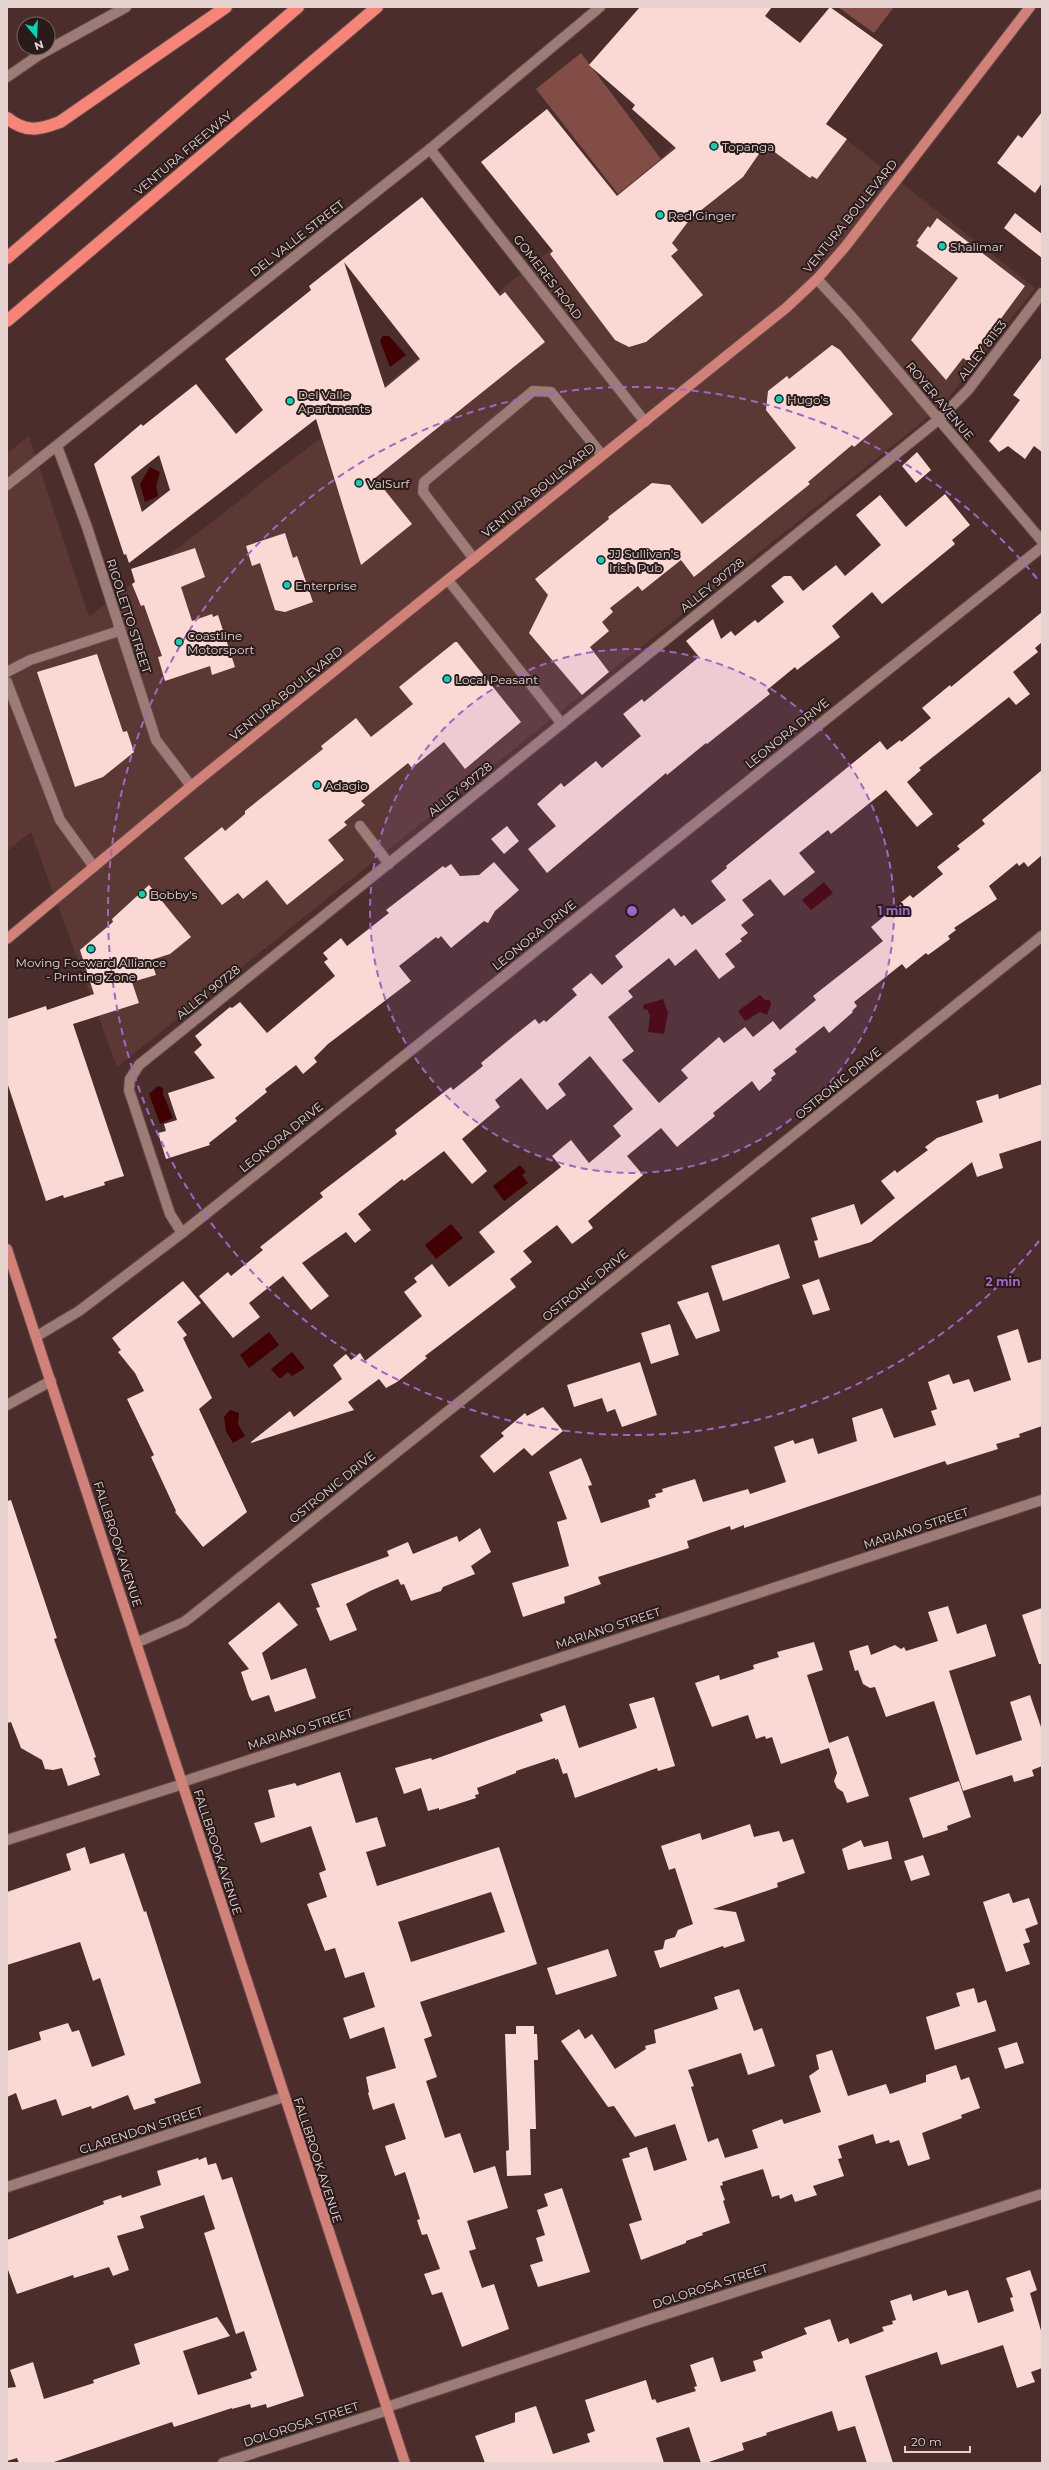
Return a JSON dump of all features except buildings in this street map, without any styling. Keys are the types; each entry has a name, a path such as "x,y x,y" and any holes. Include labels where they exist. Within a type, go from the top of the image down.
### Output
{"highway":[{"path":"7,118 17,126 39,130 60,122 226,7"},
{"path":"7,258 298,7"},
{"name":"VENTURA FREEWAY","path":"7,321 376,7"}],"main road":[{"name":"VENTURA BOULEVARD","path":"7,939 191,786 786,308 817,279 845,247 1030,7"},
{"name":"FALLBROOK AVENUE","path":"7,1249 37,1336 284,2097 405,2463"}],"street":[{"path":"7,77 39,55 126,7"},
{"name":"DEL VALLE STREET","path":"7,485 430,149 600,7"},
{"name":"GOMERES ROAD","path":"430,149 645,422"},
{"name":"ROYER AVENUE","path":"817,279 852,317 1042,541"},
{"name":"ALLEY 81153","path":"938,420 968,390 1042,293"},
{"path":"474,559 423,492 424,482 533,391 551,392 602,455"},
{"name":"ALLEY 90728","path":"182,1233 170,1214 129,1090 130,1078 139,1065 938,420"},
{"name":"RIGOLETTO STREET","path":"57,446 87,527 156,740 191,786"},
{"name":"LEONORA DRIVE","path":"37,1336 79,1311 182,1233 1042,547"},
{"path":"448,580 562,724"},
{"path":"7,672 30,660 120,631"},
{"path":"7,682 60,820 94,866"},
{"path":"360,826 389,864"},
{"name":"OSTRONIC DRIVE","path":"136,1643 184,1622 192,1616 1042,936"},
{"path":"7,1405 51,1381"},
{"name":"MARIANO STREET","path":"7,1840 1042,1500"},
{"name":"CLARENDON STREET","path":"7,2187 284,2097"},
{"name":"DOLOROSA STREET","path":"223,2463 649,2320 1042,2194"}],"shaded area":[{"path":"838,7 894,7 874,33"},
{"path":"581,53 661,159 618,194 536,89"},
{"path":"746,61 1035,288 946,401 922,422 117,1067 31,832 7,851 7,453 29,436 89,617 319,439 661,159"},
{"path":"383,336 389,336 406,355 390,367 380,341"},
{"path":"150,467 160,472 156,486 158,496 145,502 140,484"},
{"path":"824,882 833,893 811,910 802,900"},
{"path":"760,995 765,1000 770,1000 771,1004 767,1015 760,1012 745,1021 738,1011"},
{"path":"663,999 668,1013 664,1034 648,1032 650,1015 647,1009 644,1010 643,1005"},
{"path":"158,1086 163,1088 163,1094 173,1118 160,1124 149,1094"},
{"path":"520,1165 526,1172 522,1175 528,1183 504,1201 493,1186"},
{"path":"451,1224 463,1238 436,1259 425,1245"},
{"path":"269,1332 279,1345 249,1368 240,1355"},
{"path":"292,1352 305,1368 292,1376 288,1372 280,1379 271,1369"},
{"path":"230,1410 239,1413 238,1424 245,1436 233,1443 226,1431 224,1417"}],"place":[{"name":"Topanga","path":"714,146"},
{"name":"Red Ginger","path":"660,215"},
{"name":"Shalimar","path":"942,246"},
{"name":"Hugo's","path":"779,399"},
{"name":"Del Valle Apartments","path":"290,401"},
{"name":"ValSurf","path":"359,483"},
{"name":"JJ Sullivan's Irish Pub","path":"601,560"},
{"name":"Enterprise","path":"287,585"},
{"name":"Coastline Motorsport","path":"179,642"},
{"name":"Local Peasant","path":"447,679"},
{"name":"Adagio","path":"317,785"},
{"name":"Bobby's","path":"142,894"},
{"name":"Moving Foeward Alliance - Printing Zone","path":"91,949"}]}
